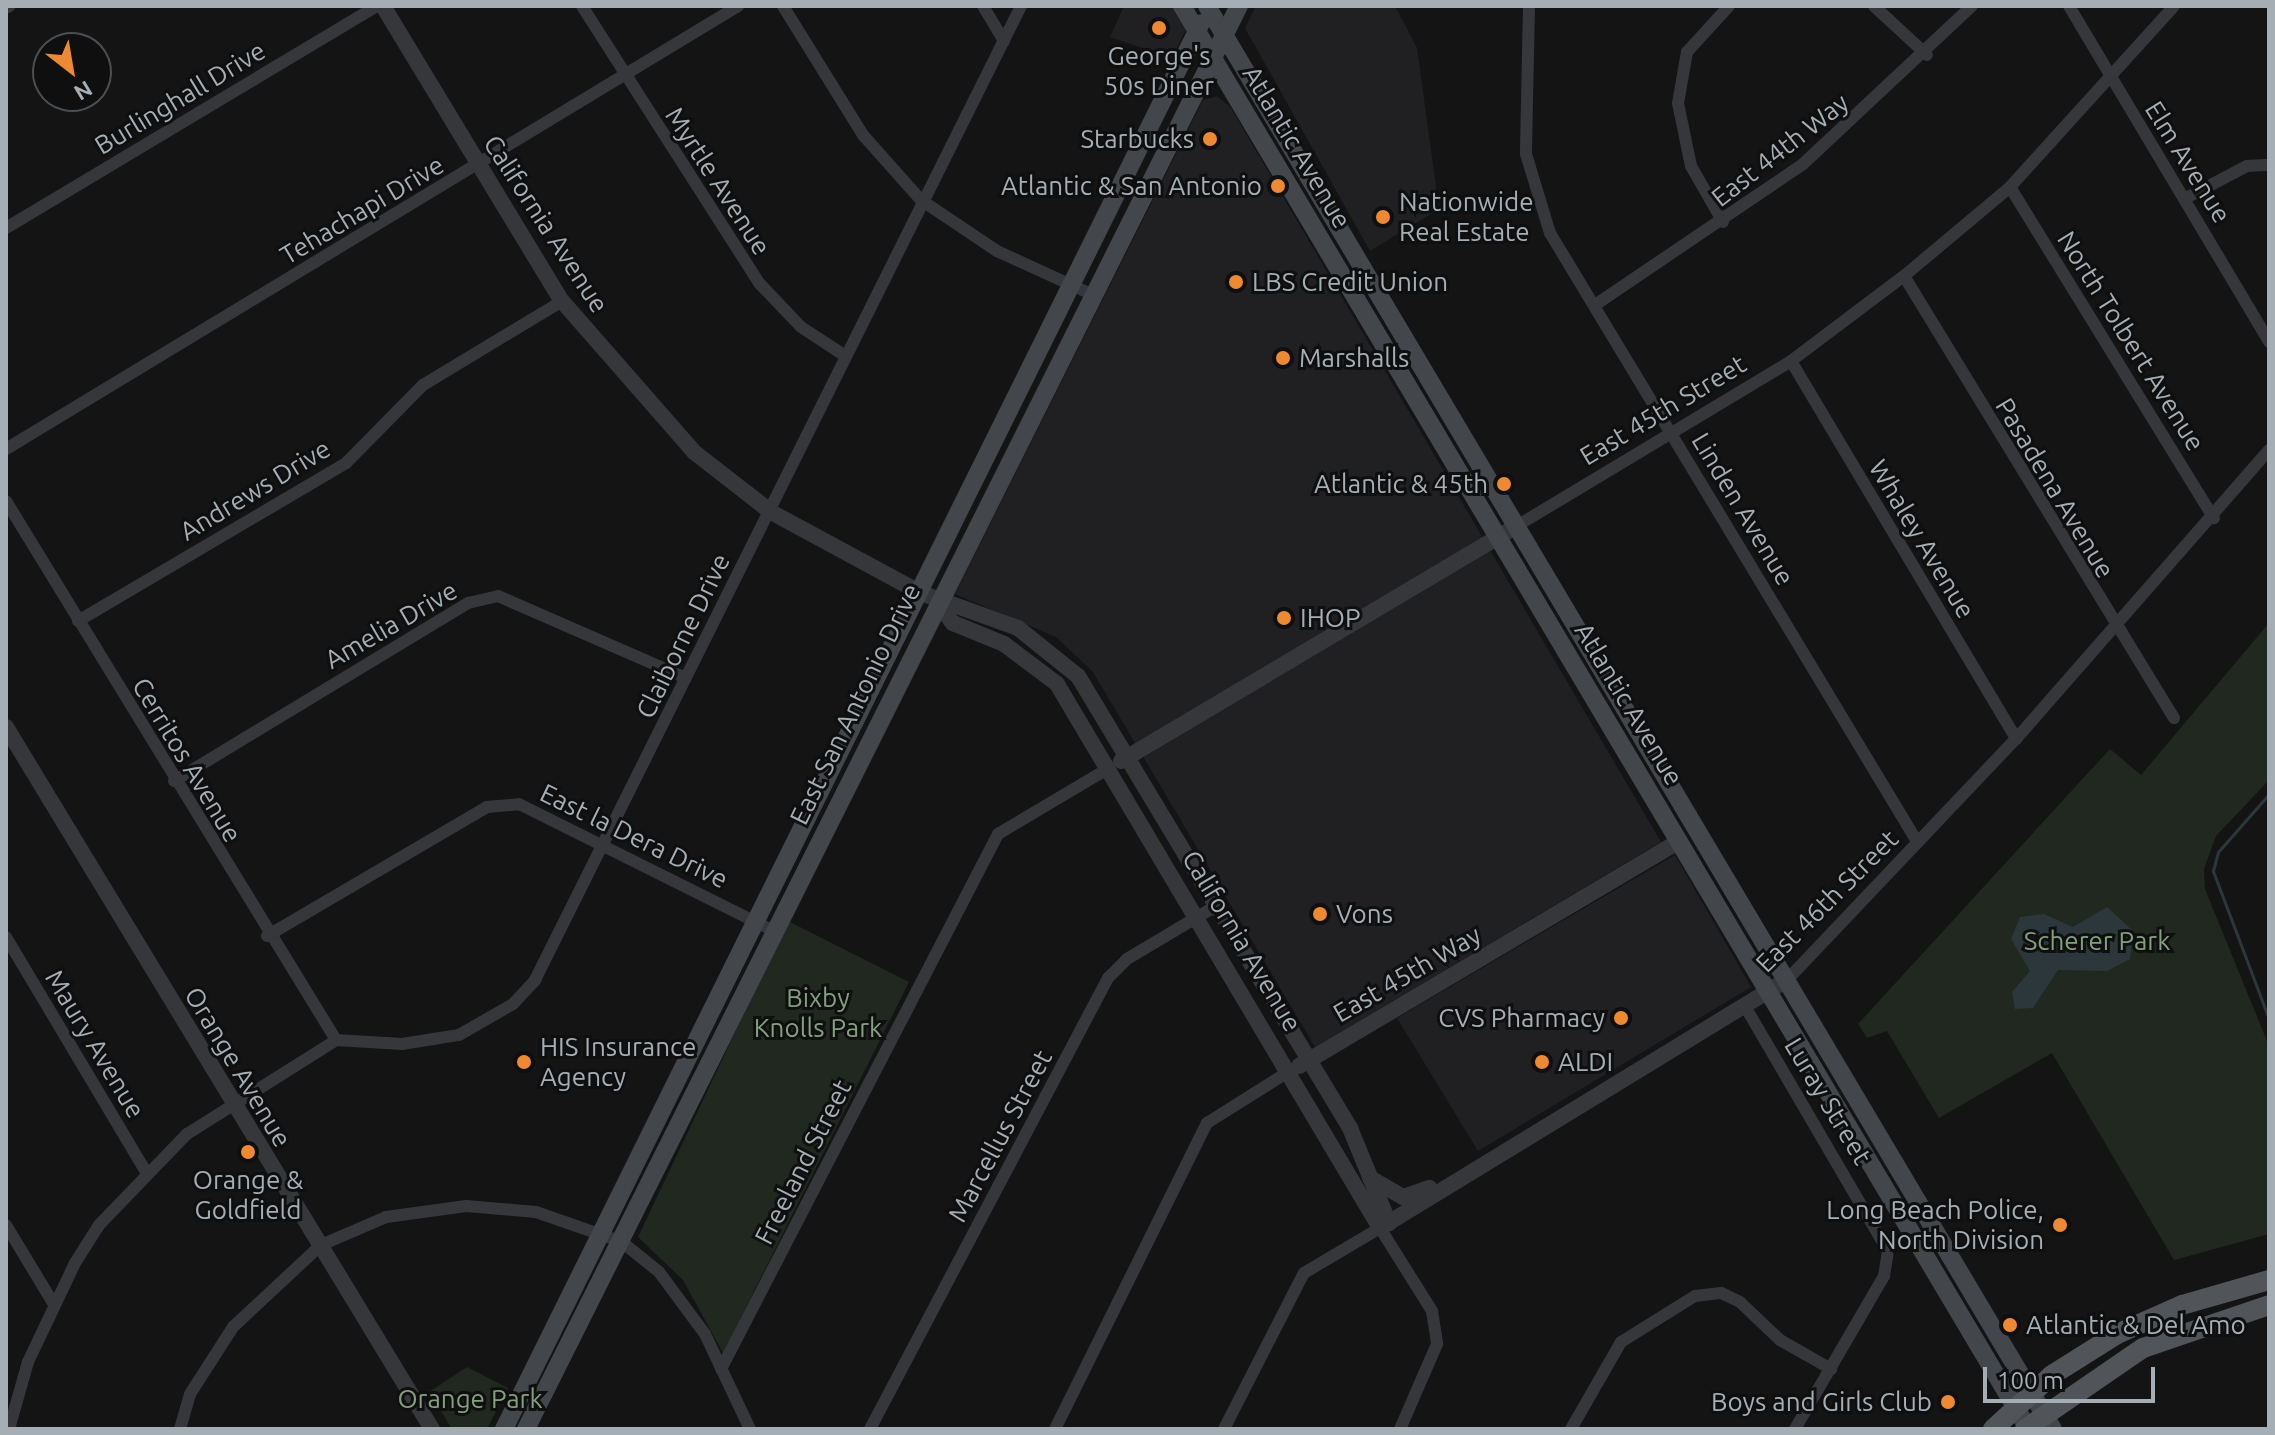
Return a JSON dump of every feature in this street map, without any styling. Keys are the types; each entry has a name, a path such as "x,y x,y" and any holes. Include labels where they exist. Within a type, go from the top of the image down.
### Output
{"main road":[{"name":"Atlantic Avenue","path":"1182,6 1787,980 2048,1420"},
{"name":"East San Antonio Drive","path":"928,597 1093,295 1239,6"},
{"name":"Atlantic Avenue","path":"1208,7 1680,841 2027,1428"},
{"name":"East San Antonio Drive","path":"504,1429 764,926 928,597 1073,284 1208,7"},
{"name":"East San Antonio Drive","path":"526,1429 622,1242 764,926"},
{"path":"1993,1429 2033,1392 2138,1324 2269,1280"},
{"path":"2027,1428 2048,1420 2162,1339 2269,1305"}],"street":[{"name":"Burlinghall Drive","path":"6,228 377,6"},
{"name":"California Avenue","path":"383,6 562,301 640,399 771,512 928,597 1018,628 1059,656 1127,757 1350,1128 1384,1225"},
{"name":"Myrtle Avenue","path":"582,6 760,284 801,327 844,355"},
{"name":"Tehachapi Drive","path":"6,449 738,6"},
{"path":"783,6 863,135 921,200 997,251 1093,295"},
{"path":"983,6 1004,41"},
{"name":"Claiborne Drive","path":"336,1040 402,1044 459,1035 513,1004 553,949 771,512 844,355 1021,6"},
{"path":"1723,222 1691,166 1678,103 1687,52 1729,6"},
{"path":"1874,6 1927,55"},
{"name":"East 44th Way","path":"1595,305 1723,222 1856,121 1927,55 1972,6"},
{"name":"Elm Avenue","path":"2069,6 2269,342"},
{"name":"East 45th Street","path":"1109,768 1791,361 1904,276 2010,187 2174,6"},
{"name":"Linden Avenue","path":"1531,7 1522,89 1526,154 1550,233 1918,843"},
{"path":"2186,198 2247,166 2269,165"},
{"name":"North Tolbert Avenue","path":"2010,187 2214,518"},
{"name":"Pasadena Avenue","path":"1904,276 2114,630 2174,718"},
{"name":"Andrews Drive","path":"78,621 346,463 423,385 562,301"},
{"name":"Whaley Avenue","path":"1791,361 2016,739"},
{"name":"East 46th Street","path":"1224,1429 1304,1273 1746,1008 1787,980 2016,739 2214,518 2269,450"},
{"name":"Cerritos Avenue","path":"6,501 267,936 336,1040"},
{"name":"Amelia Drive","path":"174,781 468,603 498,596 686,678"},
{"name":"California Avenue","path":"928,597 953,623 1041,668 1109,768 1384,1225 1432,1311 1434,1360 1400,1429"},
{"name":"Orange Avenue","path":"6,727 432,1429"},
{"name":"Freeland Street","path":"721,1369 998,834 1109,768"},
{"name":"East la Dera Drive","path":"267,936 487,807 519,804 764,926"},
{"name":"East 45th Way","path":"1055,1429 1207,1123 1291,1070 1680,841"},
{"name":"Marcellus Street","path":"870,1429 1108,978 1216,906"},
{"name":"Maury Avenue","path":"6,937 146,1172"},
{"name":"Luray Street","path":"1746,1008 1888,1251 1884,1276 1795,1429"},
{"path":"9,1429 53,1303 99,1225 146,1172 232,1103 336,1040"},
{"path":"1370,1178 1403,1197 1450,1184"},
{"path":"180,1429 190,1394 233,1327 321,1245 386,1217 466,1206 536,1212 622,1242 659,1272 721,1369 750,1429"},
{"path":"6,1225 53,1303"},
{"path":"1571,1429 1621,1342 1695,1296 1721,1293 1740,1302 1780,1340 1831,1369"}],"shaded area":[{"path":"1124,6 1197,6 1172,58 1110,37"},
{"path":"1256,6 1396,8 1417,48 1439,209 1370,251 1245,28"},
{"path":"1217,96 1231,108 1661,842 1315,1047 1093,672 1056,637 955,594 1203,100"},
{"path":"1675,855 1751,987 1478,1151 1397,1018"},
{"path":"2107,907 2133,931 2130,959 2107,971 2058,970 2033,1008 2015,1009 2012,992 2030,971 2011,939 2020,917 2044,914 2073,927"}],"green space":[{"name":"Scherer Park","path":"2269,623 2269,780 2216,836 2204,869 2205,889 2269,1046 2269,1234 2174,1260 2052,1053 1939,1118 1887,1031 1867,1038 1858,1024 2110,749 2141,775"},
{"name":"Bixby Knolls Park","path":"788,921 909,982 723,1353 683,1280 638,1237"},
{"name":"Orange Park","path":"467,1367 508,1388 487,1429 452,1429 429,1392"}],"waterway":[{"path":"2269,794 2218,852 2213,871 2269,1019"}],"place":[{"name":"George's 50s Diner","path":"1159,28"},
{"name":"Starbucks","path":"1210,139"},
{"name":"Atlantic & San Antonio","path":"1278,186"},
{"name":"Nationwide Real Estate","path":"1383,217"},
{"name":"LBS Credit Union","path":"1236,282"},
{"name":"Marshalls","path":"1283,358"},
{"name":"Atlantic & 45th","path":"1504,484"},
{"name":"IHOP","path":"1284,618"},
{"name":"Vons","path":"1320,914"},
{"name":"CVS Pharmacy","path":"1621,1018"},
{"name":"HIS Insurance Agency","path":"524,1062"},
{"name":"ALDI","path":"1542,1062"},
{"name":"Orange & Goldfield","path":"248,1152"},
{"name":"Long Beach Police, North Division","path":"2060,1225"},
{"name":"Atlantic & Del Amo","path":"2010,1325"},
{"name":"Boys and Girls Club","path":"1948,1402"}]}
